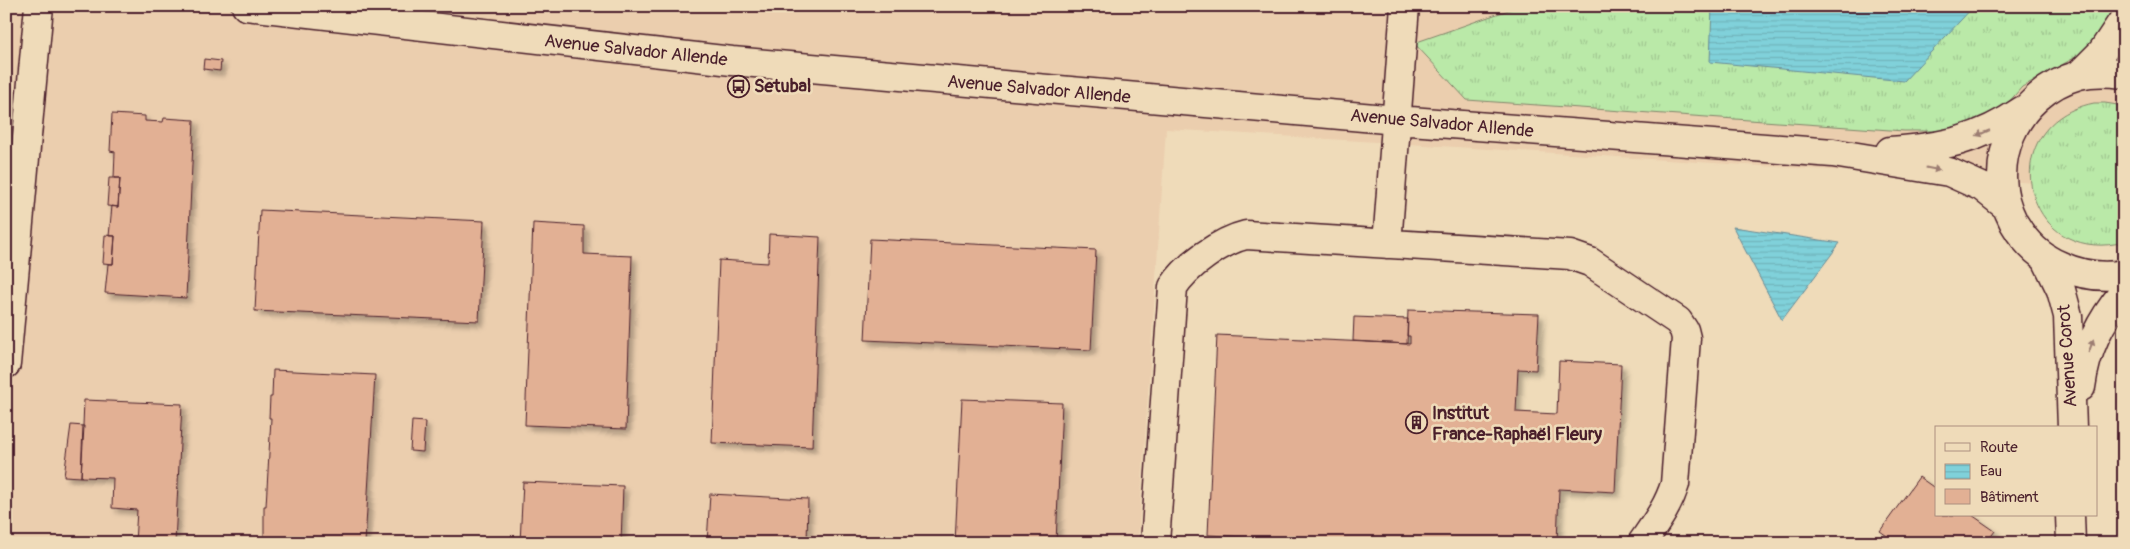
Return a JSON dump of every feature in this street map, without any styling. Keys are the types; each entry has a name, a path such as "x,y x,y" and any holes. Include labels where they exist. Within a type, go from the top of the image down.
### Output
{"street":[{"path":"6,364 39,6"},
{"name":"Avenue Salvador Allende","path":"246,6 732,61 1397,120 1833,153 1948,172 1982,187 2007,207"},
{"path":"1387,244 1405,6"},
{"path":"2079,75 2102,52 2124,19"},
{"path":"2124,74 2101,72 2079,75 2050,88 2025,109 2011,131 2003,156 2002,182 2007,207 2022,236 2046,259 2078,273 2101,276 2124,274"},
{"name":"Avenue Salvador Allende","path":"1833,153 1890,151 1945,145 1965,140 1997,127 2025,109"},
{"path":"1155,543 1173,287 1179,278 1225,243 1246,235 1581,257 1678,321 1684,330 1686,338 1675,484 1663,514 1642,543"},
{"name":"Avenue Corot","path":"2046,259 2060,290 2068,316 2073,426"},
{"name":"Avenue Corot","path":"2073,426 2084,366 2091,344 2107,313 2124,292"},
{"path":"2070,516 2071,543"}],"shaded area":[{"path":"6,6 2124,6 2124,193 2102,187 1166,129 1138,543 6,543"}],"green space":[{"path":"1520,6 2116,6 2094,47 2022,87 2000,112 1962,131 1904,131 1467,100 1414,43"},
{"path":"2094,103 2124,106 2124,242 2089,244 2062,234 2043,215 2032,190 2031,163 2041,137 2061,116"}],"water":[{"path":"1712,6 1974,6 1904,81 1710,62"},
{"path":"1733,227 1840,243 1782,320"}],"building":[{"path":"204,59 221,61 220,71 203,69"},
{"path":"112,114 145,116 145,121 163,122 164,118 194,120 186,298 105,293 108,264 113,264 115,236 109,236 112,206 118,207 120,178 114,178 115,152 110,151"},
{"path":"109,178 120,178 118,207 107,206"},
{"path":"260,210 484,221 479,321 255,311"},
{"path":"533,223 584,226 584,254 632,256 626,429 525,425"},
{"path":"769,234 820,237 812,447 712,443 719,260 768,263"},
{"path":"105,235 115,236 113,264 103,263"},
{"path":"870,239 1096,250 1091,350 865,340"},
{"name":"Institut France-Raphaël Fleury","path":"1408,310 1539,314 1536,370 1518,369 1516,412 1557,414 1559,361 1621,364 1615,492 1559,489 1557,543 1355,543 1208,535 1217,335 1410,344 1410,336 1407,336"},
{"path":"1354,317 1408,319 1407,344 1353,341"},
{"path":"273,370 375,375 365,543 264,543 264,506 266,506 271,418 269,418 270,397 272,397"},
{"path":"962,399 1062,403 1056,543 955,543"},
{"path":"84,400 182,404 175,543 135,543 137,510 112,508 113,478 81,477"},
{"path":"412,421 425,422 423,452 410,451"},
{"path":"71,425 84,426 81,477 64,476"},
{"path":"1919,477 1935,488 1935,516 1973,516 1995,531 1986,543 1897,543 1880,531"},
{"path":"523,482 623,486 621,543 520,543"},
{"path":"710,494 808,499 807,543 707,543"}],"place":[{"name":"Setubal","path":"738,86"},
{"name":"Institut France-Raphaël Fleury","path":"1416,423"}]}
